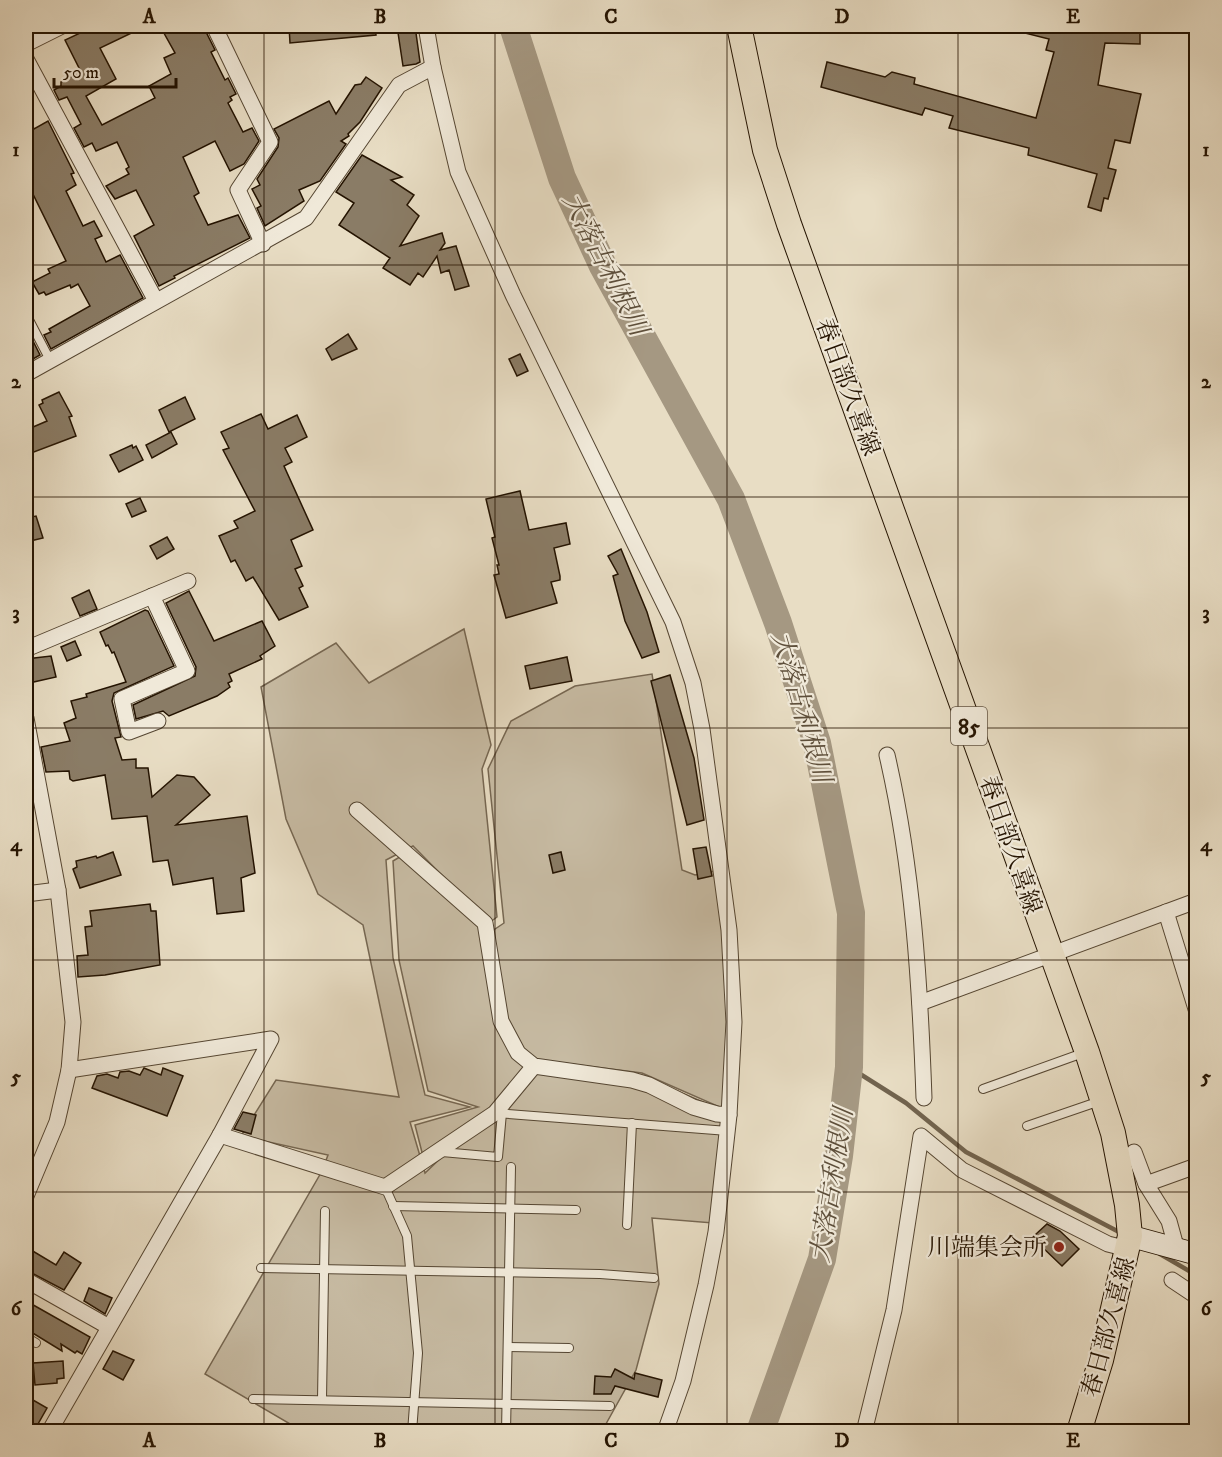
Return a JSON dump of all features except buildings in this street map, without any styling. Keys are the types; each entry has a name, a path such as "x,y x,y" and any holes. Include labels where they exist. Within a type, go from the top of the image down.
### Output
{"main road":[{"name":"春日部久喜線","path":"738,26 765,150 789,224 1104,1100 1125,1193 1129,1243 1101,1360 1079,1431"},
{"path":"1129,1243 1187,1252"}],"street":[{"path":"26,44 62,26"},
{"path":"214,26 270,142 238,190 263,244"},
{"path":"426,26 433,67 458,172 513,295 674,622 693,683 702,729 729,930 734,1022 728,1131 716,1232 683,1382 665,1431"},
{"path":"26,59 156,301"},
{"path":"26,374 306,218 399,85 433,67"},
{"path":"26,649 188,581"},
{"path":"152,596 187,671 122,699 129,732 158,721"},
{"path":"26,718 58,890 73,1022 69,1070 57,1122 32,1173 26,1196"},
{"path":"887,755 909,875 920,1004 924,1098"},
{"path":"357,810 485,923 501,1021 511,1044 534,1066 632,1080 649,1085 693,1107 717,1114 729,1114"},
{"path":"26,894 58,890"},
{"path":"920,1004 1197,901"},
{"path":"1166,912 1190,964 1197,1009"},
{"path":"49,1431 220,1135 271,1039 69,1070"},
{"path":"220,1135 385,1187 498,1113 534,1066"},
{"path":"864,1431 894,1310 921,1136 962,1170 1108,1244 1129,1243"},
{"path":"1134,1152 1146,1184 1187,1252"},
{"path":"1146,1184 1197,1166"},
{"path":"26,1280 109,1327"},
{"path":"1172,1280 1197,1296"}],"lane":[{"path":"26,314 51,362"},
{"path":"983,1089 1087,1052"},
{"path":"1027,1126 1104,1100"},
{"path":"437,1151 498,1157 498,1113 728,1131"},
{"path":"627,1225 632,1123"},
{"path":"506,1431 511,1167"},
{"path":"385,1187 407,1236 418,1353 412,1431"},
{"path":"393,1206 576,1210"},
{"path":"322,1400 325,1211"},
{"path":"261,1268 600,1274 654,1278"},
{"path":"26,1337 36,1343"},
{"path":"508,1347 569,1348"},
{"path":"253,1399 610,1406"}],"shaded area":[{"path":"464,629 491,745 482,769 497,917 489,923 413,846 386,860 393,958 425,1095 470,1107 410,1122 425,1173 541,1062 640,1075 724,1111 713,1223 652,1218 659,1284 636,1370 602,1431 302,1431 205,1374 322,1171 328,1155 241,1136 276,1080 399,1097 363,925 318,894 286,819 261,687 336,643 369,683"},
{"path":"652,674 682,870 695,875 715,871 729,1030 724,1109 642,1073 540,1060 426,1168 415,1125 478,1107 428,1091 399,960 393,861 408,852 489,933 504,923 488,769 511,721 575,686"}],"waterway":[{"name":"大落古利根川","path":"513,26 562,178 603,266 731,499 778,623 817,743 851,913 849,1067 839,1156 822,1259 760,1432"},
{"path":"849,1067 906,1103 966,1152 1121,1233"},
{"path":"1160,1254 1196,1275"}],"place":[{"name":"川端集会所","path":"1059,1247"}]}
